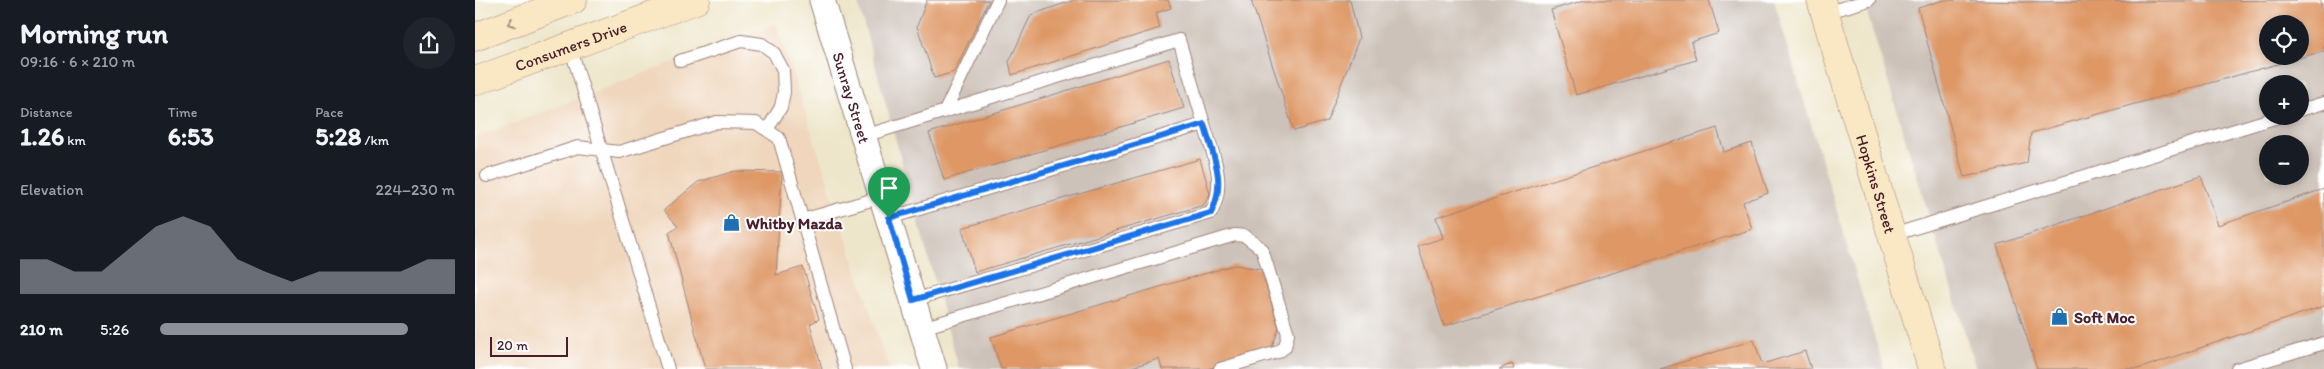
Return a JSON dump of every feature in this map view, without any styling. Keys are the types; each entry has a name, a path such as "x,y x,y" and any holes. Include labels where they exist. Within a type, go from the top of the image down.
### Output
{"main road":[{"path":"475,37 573,0"},
{"name":"Consumers Drive","path":"475,81 696,0"},
{"name":"Hopkins Street","path":"1823,7 1931,369"}],"street":[{"name":"Sunray Street","path":"822,0 935,369"}],"lane":[{"path":"945,111 998,0"},
{"path":"1823,7 1869,0"},
{"path":"863,136 1179,40 1220,180 1217,201 1211,213 913,300"},
{"path":"679,61 741,41 762,44 774,53 783,70 784,92 781,107 767,130"},
{"path":"570,46 668,369"},
{"path":"2309,107 2324,103"},
{"path":"487,176 579,147 619,152 717,122 756,123 779,138 845,369"},
{"path":"1892,235 2259,123"},
{"path":"802,220 885,208 1204,124"},
{"path":"922,328 1235,235 1245,236 1261,249 1288,334 1285,347 1278,352 1220,369"},
{"path":"2237,369 2324,343"}],"shaded area":[{"path":"857,0 1774,0 1884,369 959,369"},
{"path":"1863,0 2324,0 2324,369 1976,369"},
{"path":"776,23 889,369 475,369 475,138"}],"building":[{"path":"927,0 989,0 954,72 934,78 917,26"},
{"path":"1074,0 1168,0 1171,8 1156,13 1160,28 1012,75 1009,62 1031,15"},
{"path":"1251,0 1350,0 1359,38 1327,121 1294,131"},
{"path":"1585,0 1709,0 1719,33 1691,42 1696,60 1576,95 1551,10"},
{"path":"1944,0 2021,2 2320,0 2324,17 2324,51 2309,55 2309,15 2259,15 2259,65 2274,65 2031,133 2027,163 1964,177 1918,8"},
{"path":"1169,59 1184,108 944,180 929,133"},
{"path":"1717,128 1724,152 1752,143 1768,193 1743,202 1752,229 1444,326 1418,246 1443,238 1436,217"},
{"path":"1200,159 1210,194 1204,205 975,272 962,228"},
{"path":"735,171 782,172 776,275 803,267 819,319 810,324 822,369 705,369 669,232 678,226 664,210 698,182"},
{"path":"2201,176 2218,225 2324,189 2324,306 2138,369 2037,369 1997,245"},
{"path":"1234,265 1261,269 1279,328 1271,350 1207,369 1162,369 1159,359 1125,369 1001,369 991,337"},
{"path":"1754,340 1762,364 1805,351 1811,369 1660,369"},
{"path":"1512,364 1514,369 1499,369"}],"place":[{"name":"Whitby Mazda","path":"732,223"},
{"name":"Soft Moc","path":"2060,317"}],"route":[{"path":"1204,124 1220,180 1217,201 1211,213 913,300 889,218 1204,124"}]}
